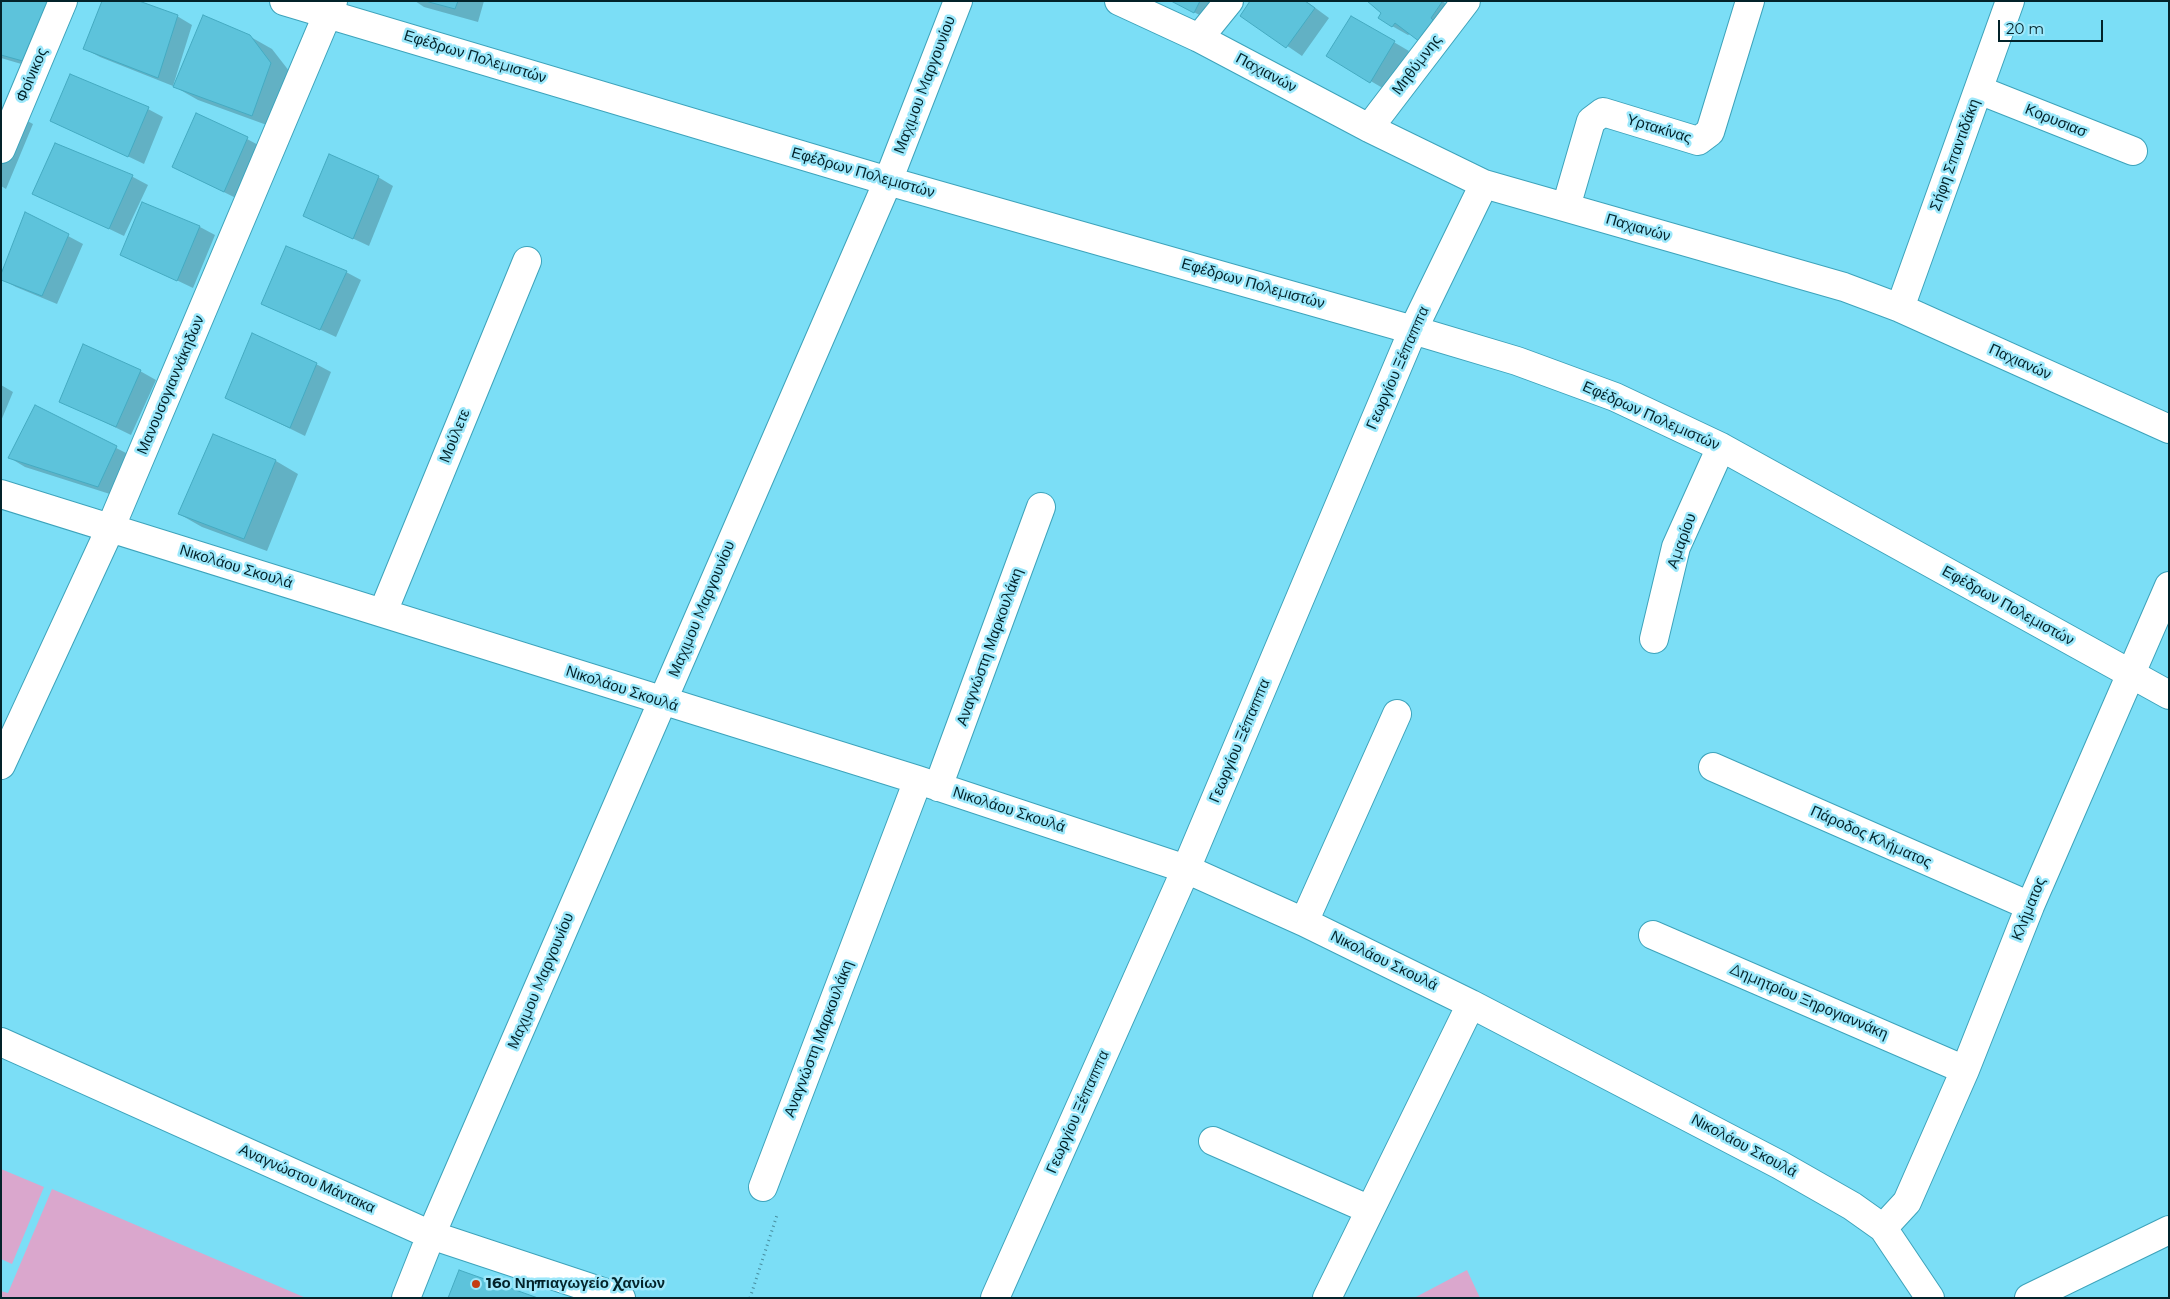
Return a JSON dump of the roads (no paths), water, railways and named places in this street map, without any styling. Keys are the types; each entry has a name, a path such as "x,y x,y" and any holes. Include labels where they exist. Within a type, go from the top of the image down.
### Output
{"street":[{"name":"Φοίνικος","path":"1,149 63,1"},
{"name":"Εφέδρων Πολεμιστών","path":"284,1 330,7 888,181 1517,361 1615,397 1721,447 2169,695"},
{"name":"Μαχιμου Mαργουνίου","path":"406,1298 431,1235 888,181 958,1"},
{"path":"1199,38 1229,1"},
{"name":"Μηθύμνης","path":"1369,128 1466,1"},
{"name":"Υρτακίνας","path":"1566,207 1591,121 1603,112 1698,141 1710,132 1750,1"},
{"name":"Σήφη Σπαντιδάκη","path":"1900,308 2010,1"},
{"name":"Παχιανών","path":"1123,2 1199,38 1369,128 1484,184 1844,287 1900,308 2169,429"},
{"name":"Μανουσογιαννάκηδων","path":"1,765 110,529 330,7"},
{"name":"Κορυσιασ","path":"1979,90 2134,151"},
{"name":"Γεωργίου Ξέπαππα","path":"995,1298 1186,869 1413,330 1484,184"},
{"name":"Μούλετε","path":"382,612 527,261"},
{"name":"Αμαρίου","path":"1654,639 1676,547 1721,447"},
{"name":"Νικολάου Σκουλά","path":"1,494 382,612 662,702 928,783 1186,869 1304,922 1471,1004 1780,1165 1852,1206 1883,1228 1930,1298"},
{"name":"Αναγνώστη Μαρκουλάκη","path":"763,1187 1041,507"},
{"name":"Κλήματος","path":"1883,1228 1907,1202 1965,1070 2030,906 2169,586"},
{"path":"1304,922 1397,714"},
{"name":"Πάροδος Κλήματος","path":"1713,768 2030,906"},
{"name":"Δημητρίου Ξηρογιαννάκη","path":"1653,935 1965,1070"},
{"path":"1327,1298 1368,1209 1471,1004"},
{"name":"Αναγνώστου Μάντακα","path":"1,1042 431,1235 621,1298"},
{"path":"1213,1141 1368,1209"},
{"path":"2029,1298 2169,1230"}],"place":[{"name":"16ο Νηπιαγωγείο Χανίων","path":"476,1284"}]}
